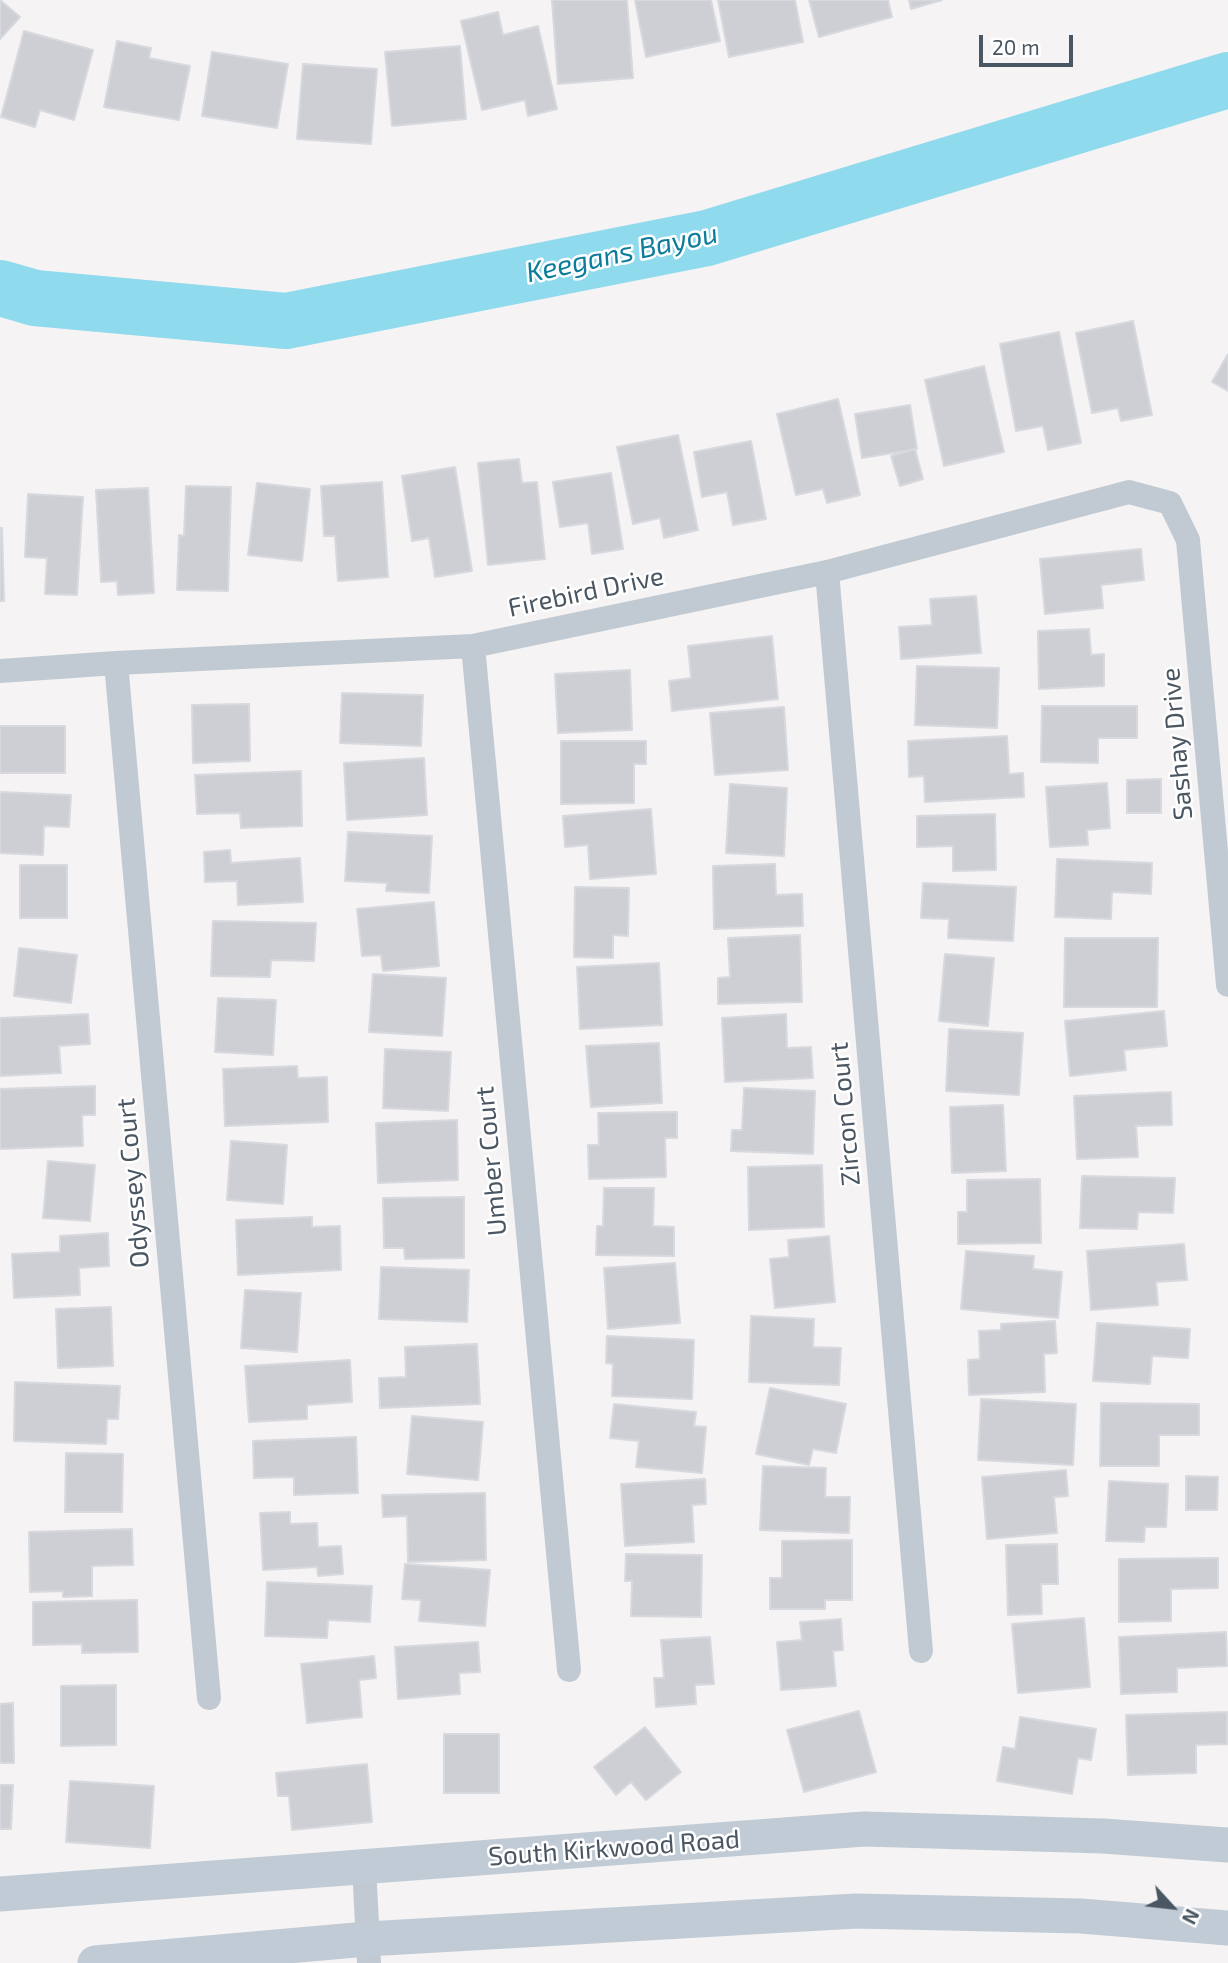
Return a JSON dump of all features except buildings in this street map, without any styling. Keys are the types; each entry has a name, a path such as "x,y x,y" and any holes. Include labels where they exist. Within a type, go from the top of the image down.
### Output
{"main road":[{"name":"South Kirkwood Road","path":"0,1894 864,1829 1104,1836 1228,1845"},
{"path":"95,1963 368,1951 856,1912 1080,1916 1228,1928"}],"street":[{"name":"Firebird Drive","path":"0,671 473,646 827,572 1129,492 1170,503"},
{"name":"Sashay Drive","path":"1170,503 1188,540 1228,985"},
{"name":"Zircon Court","path":"827,572 921,1651"},
{"name":"Umber Court","path":"473,646 569,1670"},
{"name":"Odyssey Court","path":"116,663 209,1698"},
{"path":"364,1866 368,1951"}],"waterway":[{"name":"Keegans Bayou","path":"0,288 35,298 286,321 707,238 1228,80"}]}
